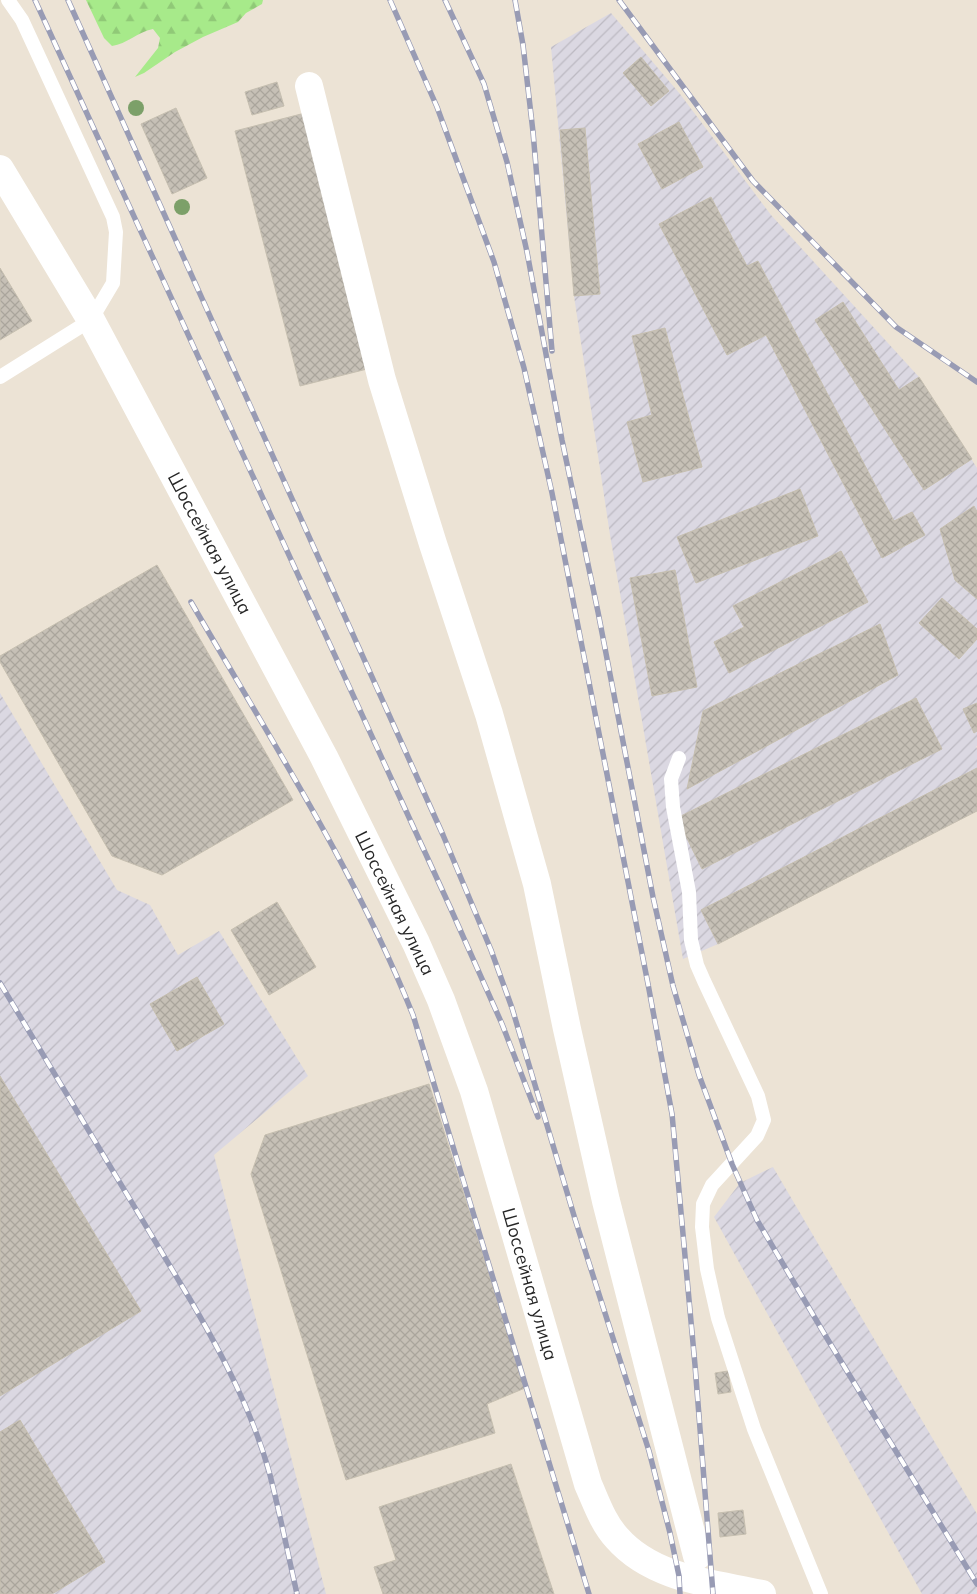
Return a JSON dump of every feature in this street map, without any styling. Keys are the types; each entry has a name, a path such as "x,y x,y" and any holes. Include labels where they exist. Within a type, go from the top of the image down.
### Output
{"street":[{"path":"309,86 382,380 488,714 535,875 606,1201 697,1556"},
{"name":"Шоссейная улица","path":"0,169 91,320 324,757 416,943 441,1000 474,1091 588,1484 599,1510 616,1538 635,1555 655,1566 679,1576 762,1594"}],"lane":[{"path":"0,377 91,320 113,283 116,232 113,217 22,20 8,0"},
{"path":"679,758 671,779 673,807 689,892 691,940 697,965 758,1096 764,1120 757,1136 712,1185 703,1204 702,1227 707,1269 718,1318 754,1429 821,1594"}],"shaded area":[{"path":"611,13 680,94 771,215 919,377 977,468 977,811 718,944 683,959 610,535 574,296 551,47"},
{"path":"0,693 117,890 150,905 178,955 219,931 308,1076 214,1155 326,1594 0,1594"},
{"path":"773,1167 977,1514 977,1594 922,1594 714,1217 740,1183"}],"green space":[{"path":"86,0 263,0 262,4 246,13 238,22 203,37 135,77 158,48 160,38 153,29 112,46 104,38"}],"building":[{"path":"641,57 669,91 651,106 623,73"},
{"path":"277,82 284,106 252,115 245,92"},
{"path":"176,108 207,178 172,194 141,124"},
{"path":"305,113 371,368 300,386 235,131"},
{"path":"679,122 703,167 662,189 638,144"},
{"path":"585,128 600,294 574,296 560,130"},
{"path":"711,197 747,266 758,261 894,521 912,512 925,535 882,558 766,335 727,355 659,224"},
{"path":"0,268 32,321 0,340"},
{"path":"843,302 899,390 919,377 972,459 924,490 815,320"},
{"path":"665,328 702,467 643,482 627,422 652,415 632,336"},
{"path":"800,489 818,536 696,583 677,537"},
{"path":"974,506 977,512 977,599 955,580 940,529"},
{"path":"841,551 868,602 729,673 714,642 744,627 733,606"},
{"path":"157,565 293,800 162,875 112,856 0,662 0,656"},
{"path":"675,570 697,687 652,696 630,578"},
{"path":"942,598 977,629 977,639 959,659 919,623"},
{"path":"880,624 898,675 687,789 703,711"},
{"path":"916,698 942,749 702,869 677,818"},
{"path":"977,703 977,731 974,733 963,709"},
{"path":"977,768 977,811 718,944 701,910"},
{"path":"277,902 316,967 269,995 231,930"},
{"path":"197,977 224,1024 177,1051 150,1004"},
{"path":"0,1076 141,1311 0,1396"},
{"path":"429,1084 525,1388 487,1404 495,1433 346,1480 251,1174 265,1135"},
{"path":"728,1371 731,1392 718,1394 715,1373"},
{"path":"20,1420 105,1562 52,1594 0,1594 0,1432"},
{"path":"511,1464 554,1594 383,1594 374,1567 396,1560 379,1507"},
{"path":"743,1510 746,1534 720,1537 718,1513"}],"railway":[{"path":"35,0 450,907 502,1024 538,1117"},
{"path":"68,0 443,835 491,950 512,1008 575,1219 649,1451 670,1533 679,1576 680,1594"},
{"path":"390,0 437,107 494,262 524,368 552,493 672,1114 695,1365 713,1594"},
{"path":"445,0 484,84 507,162 527,252 562,440 598,612 653,897 673,986 699,1075 732,1164 757,1220 977,1584"},
{"path":"515,0 523,45 533,132 552,351"},
{"path":"619,0 753,181 896,327 977,382"},
{"path":"191,602 338,856 365,908 413,1015 589,1594"},
{"path":"0,983 191,1301 236,1385 255,1429 270,1475 297,1594"}]}
